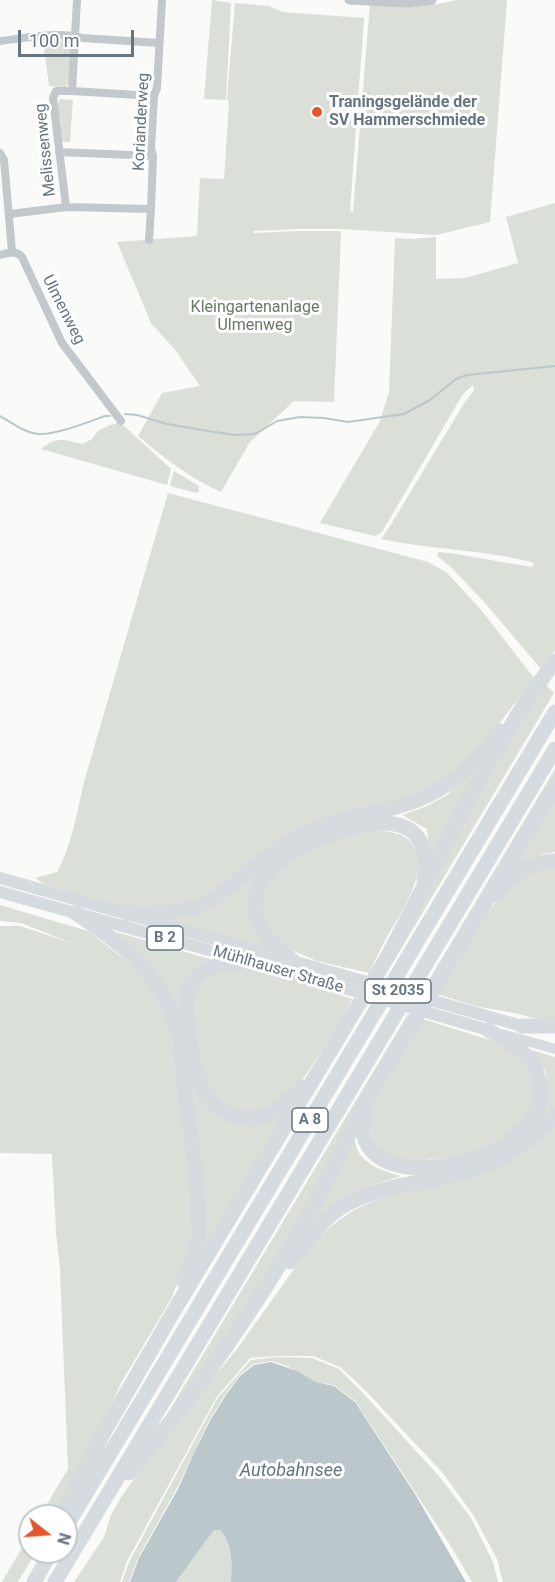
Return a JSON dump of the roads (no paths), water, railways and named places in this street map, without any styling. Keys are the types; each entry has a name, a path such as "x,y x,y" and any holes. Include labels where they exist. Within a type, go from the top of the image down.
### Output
{"highway":[{"path":"128,914 175,911 200,905 224,891 276,850 310,831 346,818 420,800 437,792 474,762 524,704 555,661"},
{"path":"68,1504 104,1432 175,1309 389,954 442,849 524,704"},
{"name":"A 8","path":"78,1507 555,712"},
{"name":"A 8","path":"55,1582 555,749"},
{"path":"101,1505 159,1437 233,1337 282,1262 309,1215 357,1116 555,786"},
{"path":"293,961 264,933 257,920 256,895 261,882 276,864 314,841 364,825 392,823 403,826 418,837 424,850 426,870 421,893"},
{"path":"475,917 506,884 526,867 540,862 555,861"},
{"path":"76,913 122,946 142,965 163,994 175,1023 196,1162 199,1205 198,1238 175,1309"},
{"path":"255,963 232,964 208,969 194,981 188,993 186,1012 193,1059 201,1085 210,1099 220,1110 237,1117 253,1118 268,1114 282,1106 297,1092 327,1057"},
{"path":"522,1026 555,1026"},
{"path":"374,1088 364,1114 362,1132 371,1152 387,1163 406,1167 441,1166 473,1159 494,1150 512,1140 529,1124 538,1110 541,1094 539,1077 527,1056 488,1030"},
{"path":"257,1301 317,1229 347,1204 384,1190 484,1166 524,1144 555,1116"},
{"path":"34,1582 44,1564"}],"main road":[{"name":"Mühlhauser Straße","path":"0,878 555,1035"},
{"name":"Mühlhauser Straße","path":"0,892 555,1049"}],"street":[{"name":"Melissenweg","path":"66,207 52,98 56,91 72,91 77,0"},
{"name":"Korianderweg","path":"149,240 153,156 151,148 162,0"},
{"path":"349,0 409,3 432,0"},
{"path":"0,41 75,36 159,43"},
{"path":"72,91 154,96"},
{"path":"59,152 153,156"},
{"path":"0,153 3,159 12,252 0,255"},
{"path":"9,214 66,207 151,209"},
{"name":"Ulmenweg","path":"12,252 22,257 62,343 121,421"}],"water":[{"name":"Autobahnsee","path":"271,1362 297,1371 316,1382 334,1386 355,1402 415,1494 466,1582 231,1582 231,1561 227,1541 220,1530 214,1530 176,1582 130,1582 139,1558 178,1489 211,1419 226,1395 240,1376 254,1365"}],"waterway":[{"path":"125,414 214,432 236,435 252,434 277,421 300,417 348,422 404,414 430,400 456,379 467,375 555,366"},
{"path":"0,416 24,430 39,434 63,430 110,416"}],"place":[{"name":"Traningsgelände der SV Hammerschmiede","path":"317,112"}],"park label":[{"name":"Kleingartenanlage Ulmenweg","path":"255,317"}]}
